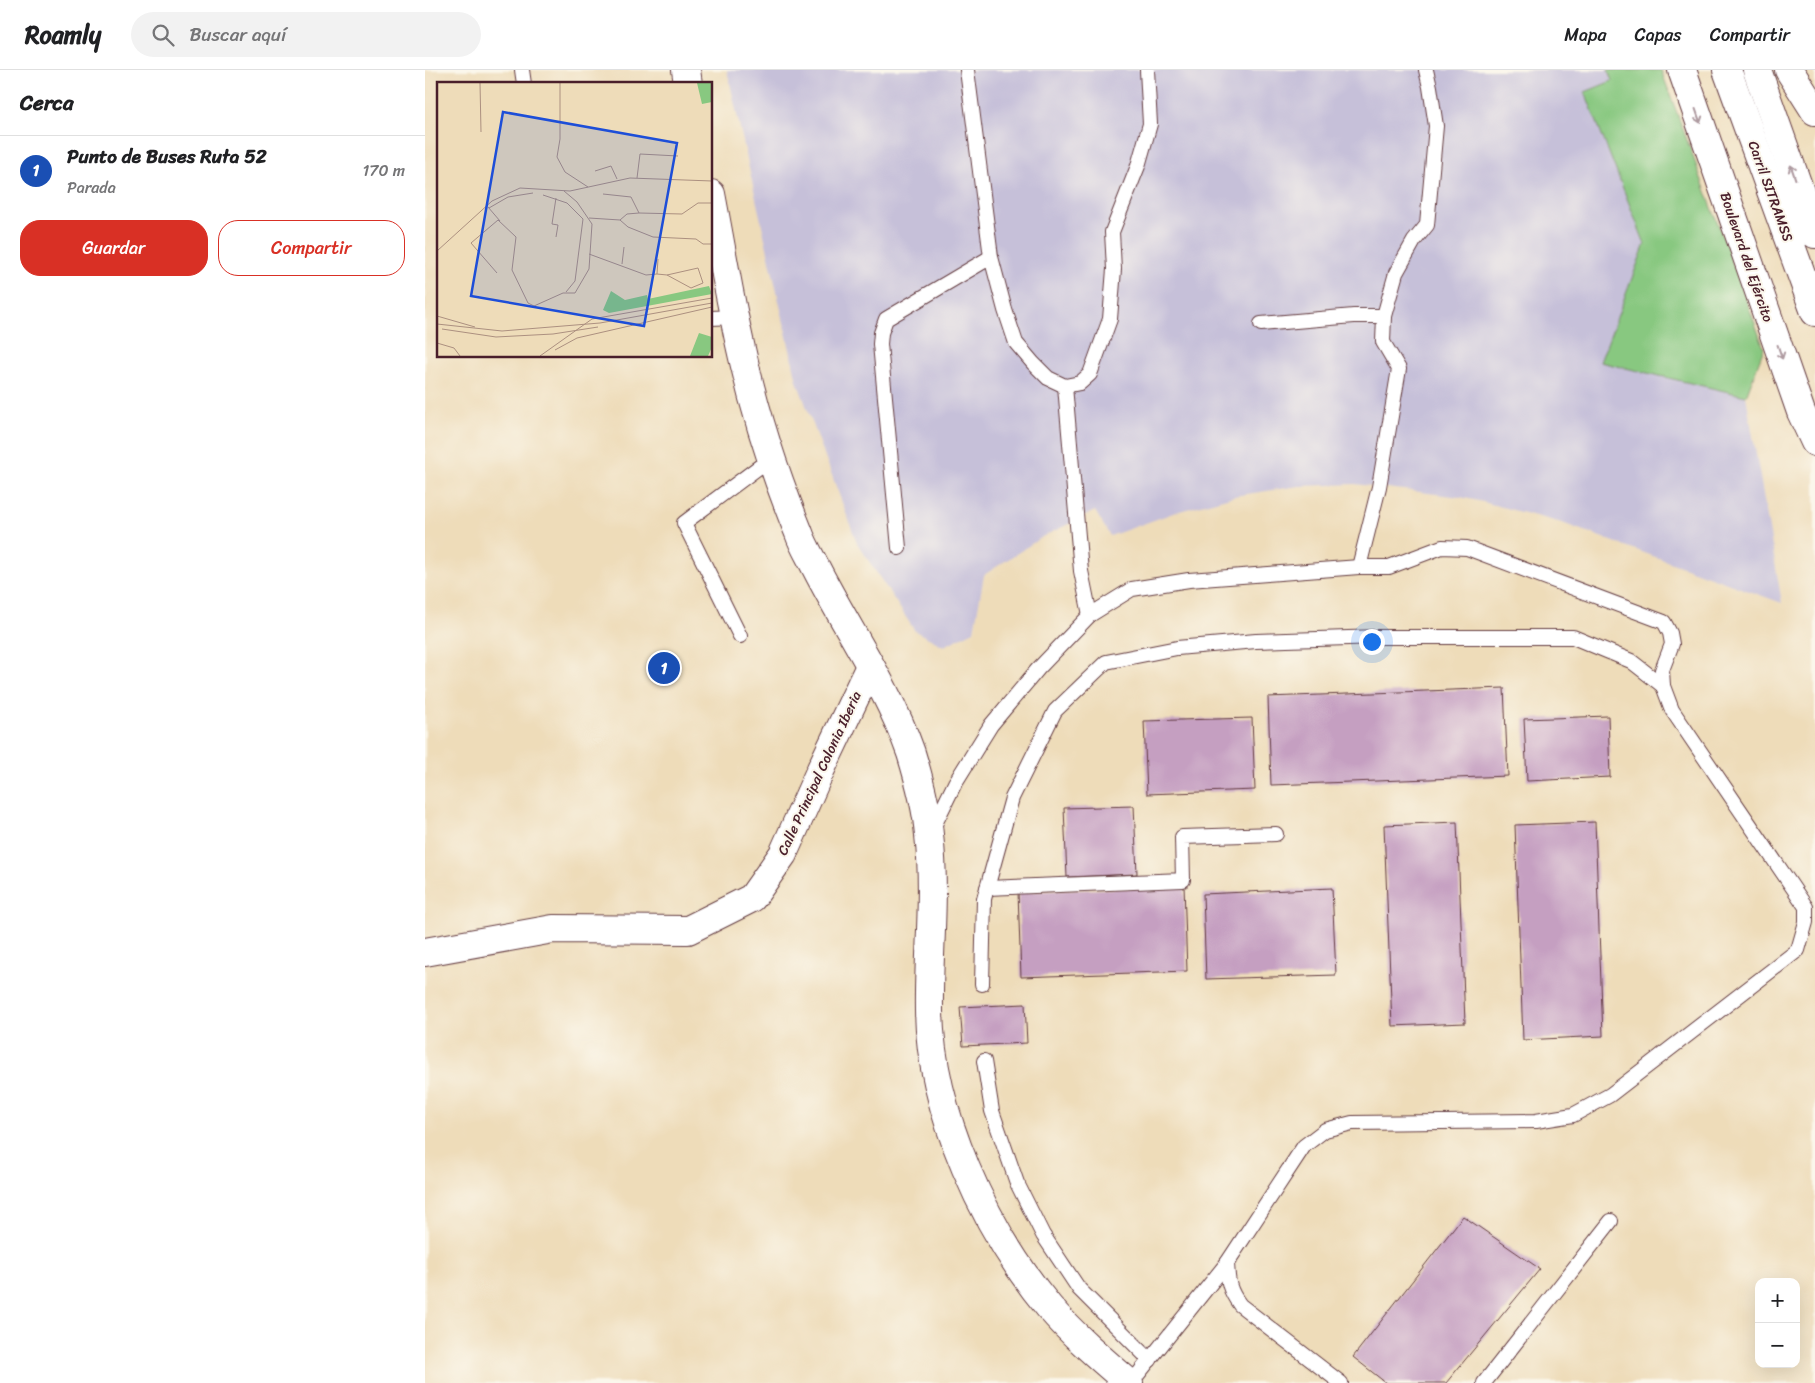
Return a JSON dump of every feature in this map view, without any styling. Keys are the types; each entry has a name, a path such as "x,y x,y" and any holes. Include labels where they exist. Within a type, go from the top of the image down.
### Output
{"main road":[{"name":"Boulevard del Ejército","path":"1682,70 1801,412 1815,442"},
{"name":"Carril SITRAMSS","path":"1727,70 1815,312"},
{"path":"1757,70 1815,234"},
{"path":"1789,70 1815,111"},
{"path":"713,215 723,318 745,366 771,458 799,535 893,708 910,752 921,788 929,835 931,876 929,1016 936,1069 946,1116 959,1152 1002,1242 1026,1277 1050,1308 1091,1351 1130,1383"},
{"name":"Calle Principal Colonia Iberia","path":"425,952 553,928 689,930 752,898 783,854 870,666"}],"lane":[{"path":"967,70 991,257 1005,310 1016,343 1048,378 1065,386 1080,384 1090,374 1110,319 1114,269 1112,232 1138,166 1150,124 1147,70"},
{"path":"1359,567 1379,487 1399,369 1383,342 1384,316 1396,273 1414,241 1427,226 1436,126 1431,87 1426,70"},
{"path":"899,548 880,344 881,333 886,318 991,257"},
{"path":"1261,324 1355,316 1384,316"},
{"path":"1065,386 1081,571 1089,615"},
{"path":"740,636 685,523 771,458"},
{"path":"929,835 955,783 991,725 1038,668 1089,615 1132,589 1189,580 1359,567 1389,567 1442,547 1467,548 1664,622 1670,633 1672,644 1662,670 1663,686 1672,710 1806,908 1806,922 1798,950 1610,1095 1573,1115 1537,1121 1352,1123 1325,1130 1304,1146 1227,1263 1130,1383"},
{"path":"981,984 984,900 1012,798 1055,711 1106,662 1177,648 1256,641 1379,637 1573,637 1631,661 1663,686"},
{"path":"987,888 1183,880 1182,837 1276,834"},
{"path":"984,1061 995,1120 1017,1183 1043,1236 1079,1288 1149,1360"},
{"path":"1484,1383 1611,1221"},
{"path":"1227,1263 1230,1290 1240,1305 1341,1383"}],"shaded area":[{"path":"727,70 1608,70 1612,81 1585,92 1645,244 1600,362 1746,396 1782,603 1562,523 1483,502 1460,497 1355,484 1299,486 1234,496 1176,512 1110,536 1095,511 1042,537 984,575 974,631 944,646 915,631 857,543 797,381"}],"green space":[{"path":"1608,70 1661,70 1764,348 1746,396 1600,362 1645,244 1585,92 1612,81"}],"building":[{"path":"1504,688 1508,776 1271,785 1268,697"},
{"path":"1608,716 1610,777 1527,781 1524,719"},
{"path":"1252,718 1255,790 1147,794 1144,721"},
{"path":"1134,806 1137,874 1067,877 1064,808"},
{"path":"1457,822 1465,1023 1392,1026 1384,825"},
{"path":"1595,822 1603,1036 1523,1040 1515,825"},
{"path":"1184,886 1187,971 1021,977 1018,892"},
{"path":"1332,888 1336,975 1206,979 1203,894"},
{"path":"1025,1004 1027,1043 963,1046 960,1007"},
{"path":"1463,1216 1540,1269 1446,1383 1386,1383 1353,1357"}],"place":[{"name":"Punto de Buses Ruta 52","path":"664,668"}]}
